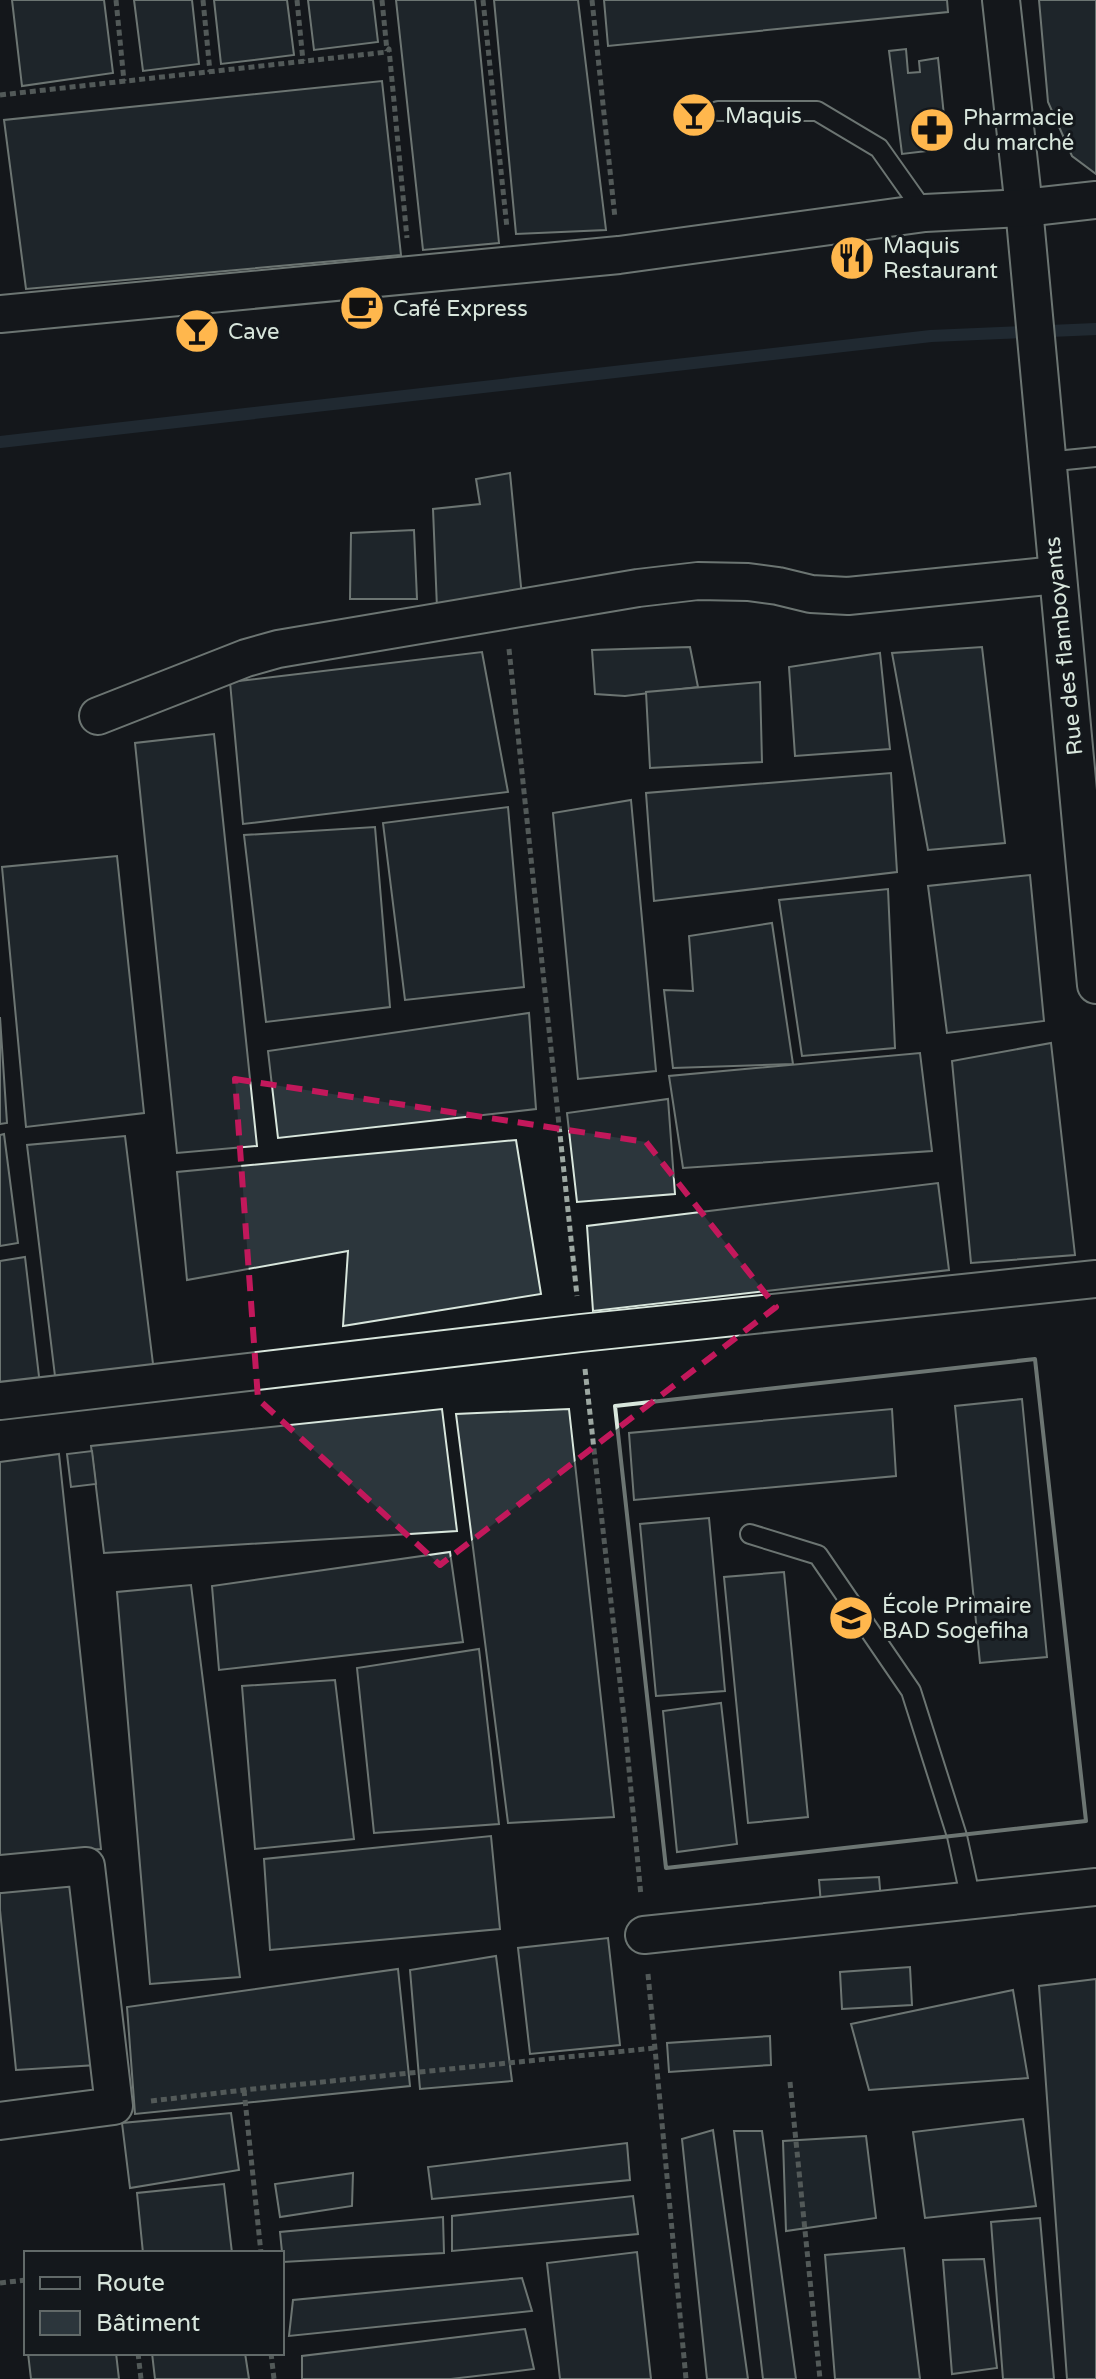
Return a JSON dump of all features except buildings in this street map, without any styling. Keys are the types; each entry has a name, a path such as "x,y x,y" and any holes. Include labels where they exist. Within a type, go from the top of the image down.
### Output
{"street":[{"path":"1001,0 1024,208"},
{"path":"1,307 410,275 619,255 925,213 1024,208 1096,200"},
{"name":"Rue des flamboyants","path":"1024,208 1096,985"},
{"path":"98,716 246,658 278,649 638,588 698,581 748,582 811,594 848,596 1057,575"},
{"path":"0,1401 581,1333 1096,1279"},
{"path":"0,1874 86,1866 114,2106 0,2121"},
{"path":"644,1935 1096,1887"}],"lane":[{"path":"718,111 817,111 879,148 925,213"},
{"path":"1046,462 1096,457"},
{"path":"750,1534 818,1555 911,1691 957,1836 971,1900"}],"path":[{"path":"116,0 124,81"},
{"path":"203,0 210,72"},
{"path":"297,0 303,61"},
{"path":"382,0 387,52"},
{"path":"483,0 511,265"},
{"path":"592,0 619,255"},
{"path":"0,95 387,52 389,49 410,275"},
{"path":"505,610 625,1727 686,2379"},
{"path":"114,2106 655,2048"},
{"path":"790,2082 820,2379"},
{"path":"244,2090 261,2251"},
{"path":"0,2283 24,2280"},
{"path":"138,2355 141,2379"},
{"path":"271,2355 274,2379"}],"highlighted area":[{"path":"235,1079 646,1142 776,1307 440,1565 258,1399"}],"waterway":[{"path":"0,442 931,336 1096,329"}],"wall":[{"path":"1035,1359 1086,1821 666,1868 615,1406 1035,1359"}],"place":[{"name":"Maquis","path":"694,115"},
{"name":"Pharmacie du marché","path":"932,130"},
{"name":"Maquis Restaurant","path":"852,258"},
{"name":"Café Express","path":"362,308"},
{"name":"Cave","path":"197,331"},
{"name":"École Primaire BAD Sogefiha","path":"851,1618"}]}
